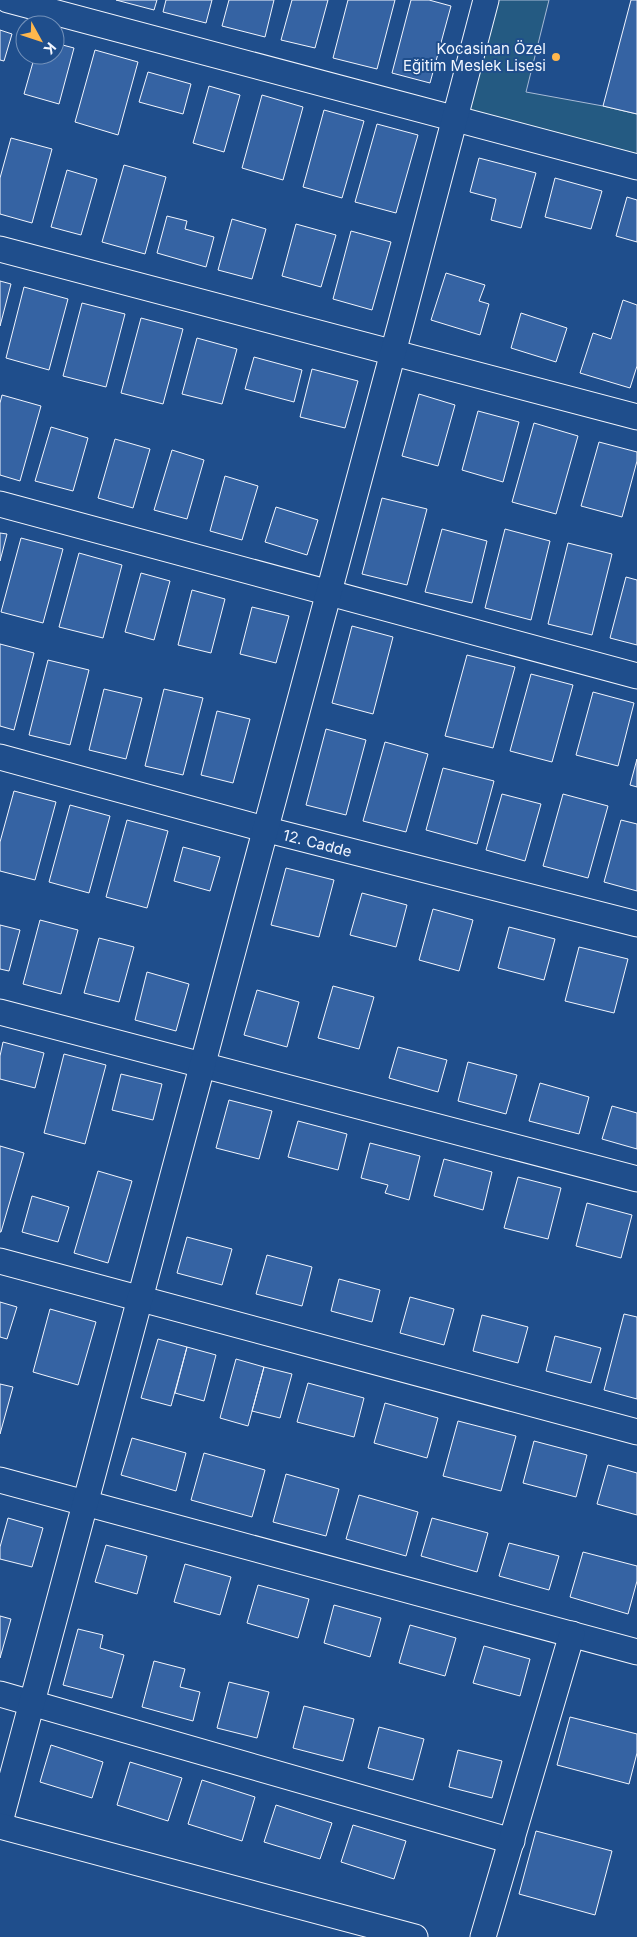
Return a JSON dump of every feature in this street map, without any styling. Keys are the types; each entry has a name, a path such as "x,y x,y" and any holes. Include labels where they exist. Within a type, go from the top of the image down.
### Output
{"street":[{"path":"8,0 637,167"},
{"path":"0,1822 138,1298 393,354 486,0"},
{"path":"0,249 637,417"},
{"path":"0,504 637,676"},
{"name":"12. Cadde","path":"0,757 264,829 637,924"},
{"path":"0,1012 637,1180"},
{"path":"0,1261 637,1432"},
{"path":"0,1480 637,1652"},
{"path":"484,1937 572,1634"},
{"path":"0,1694 512,1841"},
{"path":"0,1826 415,1937"}],"shaded area":[{"path":"490,0 549,0 526,92 637,114 637,159 461,114"}],"building":[{"path":"116,0 157,0 154,10"},
{"path":"166,0 212,0 206,23 163,12"},
{"path":"229,0 274,0 265,37 222,26"},
{"path":"292,0 328,0 315,48 281,40"},
{"path":"348,0 395,0 377,69 333,58"},
{"path":"411,0 429,0 451,6 430,83 392,73"},
{"path":"631,0 637,0 637,114 603,106"},
{"path":"0,30 12,34 4,61 0,60"},
{"path":"65,46 74,48 59,104 24,94 32,65 65,65"},
{"path":"95,50 138,62 118,135 75,122"},
{"path":"148,72 191,84 183,114 139,102"},
{"path":"209,86 240,95 224,152 193,143"},
{"path":"262,95 303,107 283,180 242,168"},
{"path":"324,110 364,121 342,198 303,187"},
{"path":"377,124 418,135 396,213 355,202"},
{"path":"11,138 52,149 32,223 0,214 0,178"},
{"path":"479,158 536,173 521,228 491,220 496,199 470,192"},
{"path":"124,165 166,177 145,254 102,242"},
{"path":"67,170 97,179 81,235 51,227"},
{"path":"555,178 602,191 591,229 545,217"},
{"path":"627,197 637,200 637,242 616,236"},
{"path":"167,216 187,221 185,229 214,237 206,267 157,253"},
{"path":"232,219 266,229 252,279 218,270"},
{"path":"296,224 336,235 321,287 282,276"},
{"path":"351,231 391,242 372,310 333,299"},
{"path":"446,273 485,285 479,301 489,304 480,335 431,320"},
{"path":"0,281 11,284 0,326"},
{"path":"24,287 68,299 49,370 6,358"},
{"path":"623,300 637,305 637,366 630,388 580,373 593,333 611,339"},
{"path":"82,303 125,314 106,387 63,376"},
{"path":"521,313 567,328 556,362 511,348"},
{"path":"141,318 183,329 163,404 121,393"},
{"path":"197,338 237,349 222,404 182,394"},
{"path":"254,357 302,370 294,402 245,389"},
{"path":"312,369 358,381 345,428 300,417"},
{"path":"419,394 455,405 438,466 402,456"},
{"path":"2,395 41,406 20,481 0,475 0,403"},
{"path":"478,411 519,422 503,482 462,470"},
{"path":"534,423 578,436 556,514 512,502"},
{"path":"51,427 88,438 73,491 35,481"},
{"path":"115,439 150,449 133,508 98,498"},
{"path":"599,442 637,452 637,461 622,517 581,506"},
{"path":"172,450 204,460 187,519 154,510"},
{"path":"225,476 258,486 242,540 210,531"},
{"path":"382,498 427,509 407,585 362,574"},
{"path":"276,507 318,520 307,555 265,542"},
{"path":"442,529 487,541 472,603 425,592"},
{"path":"505,529 550,541 531,620 485,608"},
{"path":"0,533 7,534 0,561"},
{"path":"21,538 63,549 43,623 1,612"},
{"path":"568,543 612,554 592,635 548,624"},
{"path":"79,553 122,565 103,638 59,627"},
{"path":"141,573 170,581 154,640 125,632"},
{"path":"626,577 637,580 637,645 610,638"},
{"path":"192,590 225,599 211,653 178,645"},
{"path":"252,607 289,616 276,663 240,654"},
{"path":"352,626 393,637 373,714 332,703"},
{"path":"0,644 34,653 14,730 0,726"},
{"path":"467,655 515,667 493,748 445,736"},
{"path":"48,660 89,670 70,745 29,735"},
{"path":"531,674 573,685 552,762 510,751"},
{"path":"104,689 142,698 126,759 89,750"},
{"path":"164,689 203,698 183,775 145,766"},
{"path":"593,692 634,703 618,766 576,755"},
{"path":"217,711 250,719 233,783 201,775"},
{"path":"326,729 366,740 346,815 306,805"},
{"path":"385,742 428,754 406,832 363,821"},
{"path":"637,759 637,787 630,785"},
{"path":"443,768 494,781 477,844 426,830"},
{"path":"14,791 56,802 35,880 0,871 0,842"},
{"path":"502,794 541,804 525,861 486,850"},
{"path":"563,794 608,806 588,878 543,866"},
{"path":"70,805 110,816 89,893 49,882"},
{"path":"127,820 168,831 147,908 106,897"},
{"path":"621,820 637,824 637,891 604,882"},
{"path":"183,847 220,857 210,891 174,881"},
{"path":"286,868 334,880 319,937 271,925"},
{"path":"362,893 407,905 396,947 350,935"},
{"path":"433,909 473,920 459,971 419,960"},
{"path":"40,920 78,930 61,994 23,984"},
{"path":"0,925 20,930 9,971 0,969"},
{"path":"509,927 555,939 544,980 498,968"},
{"path":"99,938 134,947 119,1002 84,993"},
{"path":"579,947 628,959 614,1013 565,1001"},
{"path":"147,972 189,984 176,1031 135,1020"},
{"path":"333,986 374,997 359,1049 318,1038"},
{"path":"257,990 299,1002 287,1047 244,1035"},
{"path":"3,1042 44,1053 35,1088 0,1079 0,1056"},
{"path":"398,1047 447,1060 438,1092 389,1078"},
{"path":"64,1054 106,1065 85,1144 44,1133"},
{"path":"468,1062 517,1075 506,1114 458,1101"},
{"path":"121,1074 162,1084 153,1120 112,1110"},
{"path":"540,1083 589,1097 579,1134 529,1121"},
{"path":"229,1100 272,1111 259,1159 216,1148"},
{"path":"612,1106 637,1113 637,1149 602,1139"},
{"path":"298,1121 347,1134 338,1170 288,1157"},
{"path":"370,1143 420,1156 409,1200 385,1193 388,1185 361,1178"},
{"path":"0,1146 24,1153 1,1232 0,1232"},
{"path":"444,1159 492,1172 483,1210 434,1196"},
{"path":"98,1171 132,1181 108,1263 74,1253"},
{"path":"518,1177 561,1188 548,1239 504,1228"},
{"path":"32,1196 69,1207 58,1242 22,1232"},
{"path":"587,1203 632,1215 621,1258 576,1246"},
{"path":"187,1237 232,1249 222,1285 177,1273"},
{"path":"267,1255 312,1267 302,1306 256,1294"},
{"path":"339,1279 380,1290 372,1322 331,1311"},
{"path":"410,1297 454,1309 444,1345 400,1333"},
{"path":"0,1302 17,1307 7,1339 0,1337"},
{"path":"50,1309 96,1322 78,1385 33,1372"},
{"path":"624,1314 637,1317 637,1399 604,1390"},
{"path":"482,1315 528,1327 518,1363 473,1351"},
{"path":"555,1336 601,1348 591,1383 546,1371"},
{"path":"158,1339 187,1347 171,1406 141,1398"},
{"path":"187,1347 216,1355 204,1401 175,1393"},
{"path":"236,1359 264,1367 248,1426 220,1418"},
{"path":"264,1367 292,1374 280,1418 252,1411"},
{"path":"308,1383 364,1398 354,1437 297,1422"},
{"path":"0,1384 13,1387 0,1434"},
{"path":"385,1403 438,1418 427,1458 374,1443"},
{"path":"458,1421 516,1436 501,1491 443,1476"},
{"path":"132,1438 186,1453 176,1491 121,1475"},
{"path":"534,1441 587,1455 576,1497 523,1483"},
{"path":"204,1453 265,1470 252,1517 191,1500"},
{"path":"608,1465 637,1473 637,1515 597,1504"},
{"path":"286,1474 339,1489 326,1536 273,1522"},
{"path":"359,1495 418,1512 406,1556 346,1539"},
{"path":"8,1518 43,1528 32,1567 0,1559 0,1547"},
{"path":"432,1518 488,1533 477,1572 421,1556"},
{"path":"509,1543 559,1556 549,1590 499,1576"},
{"path":"106,1545 147,1556 137,1594 95,1582"},
{"path":"583,1552 637,1566 637,1581 628,1614 570,1597"},
{"path":"185,1564 231,1577 220,1615 174,1602"},
{"path":"258,1585 309,1599 298,1638 247,1623"},
{"path":"334,1605 381,1618 370,1657 324,1643"},
{"path":"0,1616 11,1619 0,1658"},
{"path":"410,1625 456,1638 445,1676 399,1663"},
{"path":"78,1629 103,1635 100,1648 124,1655 112,1698 63,1685"},
{"path":"484,1646 530,1659 520,1696 473,1683"},
{"path":"154,1661 185,1669 180,1687 200,1692 193,1721 142,1707"},
{"path":"229,1682 269,1692 257,1738 217,1728"},
{"path":"304,1706 354,1719 343,1761 293,1748"},
{"path":"570,1717 637,1734 637,1753 629,1784 557,1765"},
{"path":"379,1727 424,1739 413,1780 368,1768"},
{"path":"51,1745 103,1762 92,1798 40,1782"},
{"path":"458,1750 502,1761 492,1798 449,1787"},
{"path":"130,1762 182,1778 168,1821 117,1805"},
{"path":"202,1780 255,1797 242,1841 188,1824"},
{"path":"276,1805 332,1823 320,1859 264,1842"},
{"path":"353,1825 406,1841 394,1879 341,1862"},
{"path":"536,1831 612,1851 595,1915 519,1894"}],"place":[{"name":"Kocasinan Özel Eğitim Meslek Lisesi","path":"556,57"}]}
